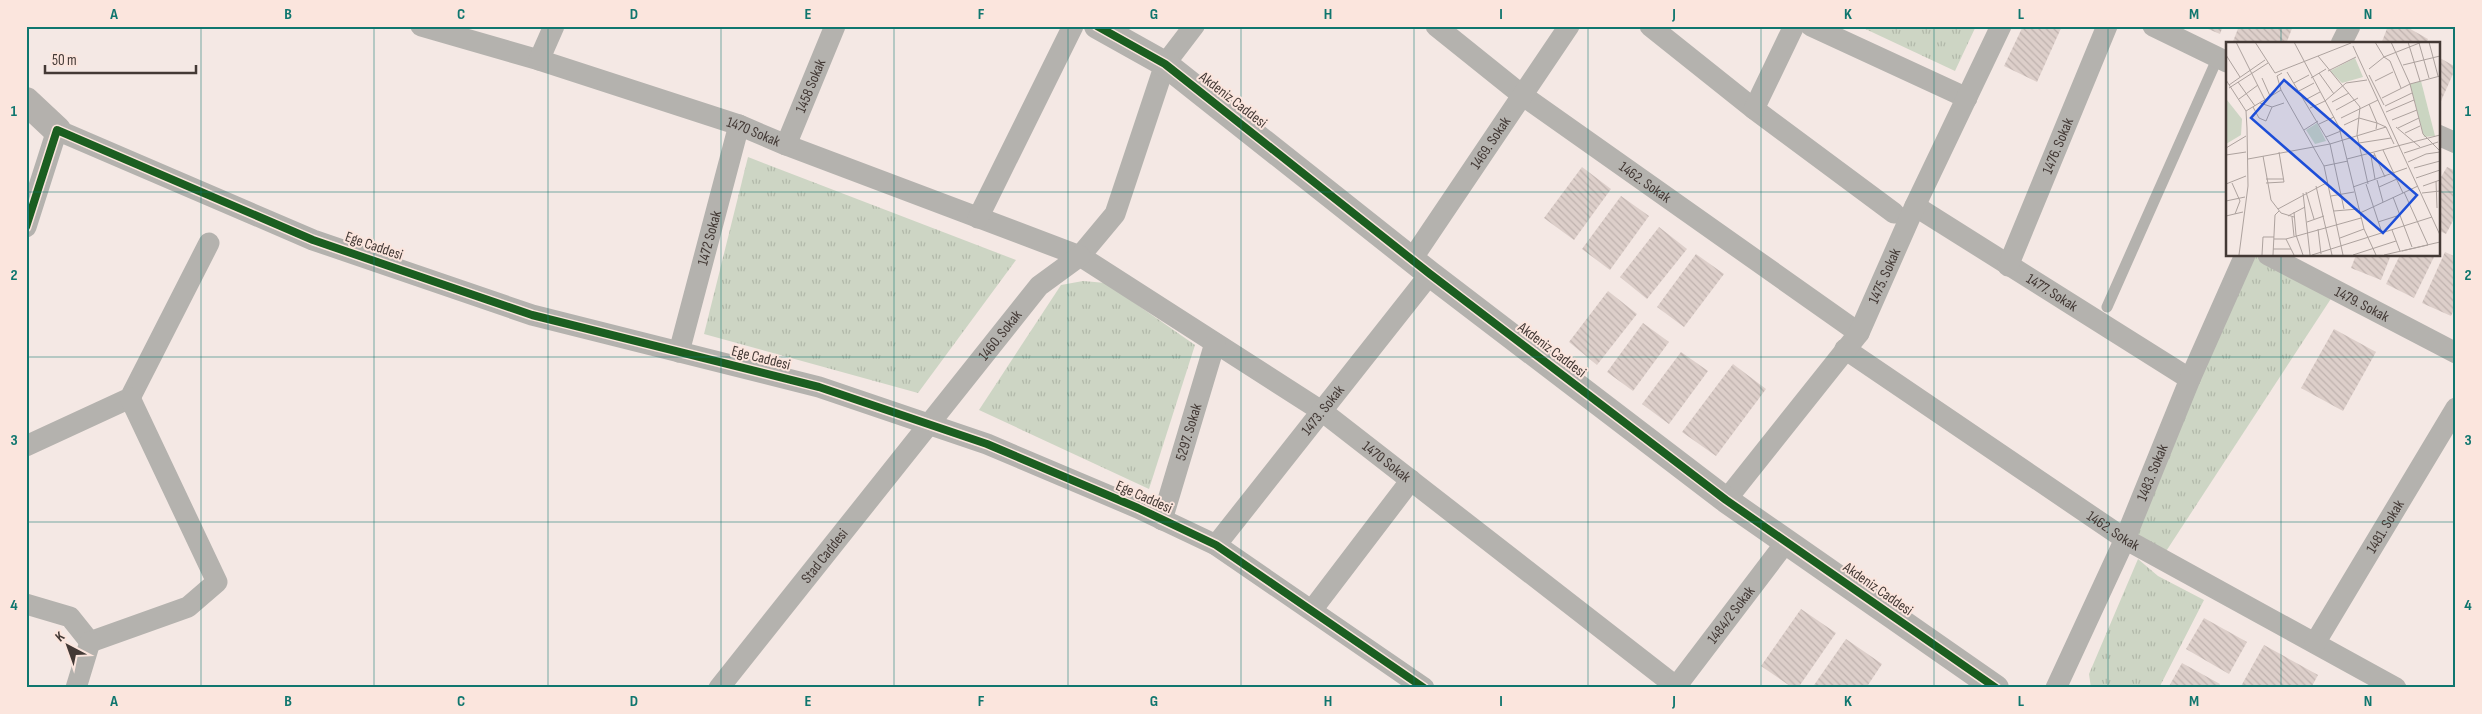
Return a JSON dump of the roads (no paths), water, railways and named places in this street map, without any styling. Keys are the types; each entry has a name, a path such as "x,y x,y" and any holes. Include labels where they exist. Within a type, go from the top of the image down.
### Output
{"main road":[{"name":"Ege Caddesi","path":"26,101 57,130"},
{"name":"Ege Caddesi","path":"26,125 57,130"}],"street":[{"name":"1470 Sokak","path":"421,26 539,60 739,124 786,145 1080,256 1323,412 1676,687"},
{"path":"539,60 554,26"},
{"name":"1458 Sokak","path":"786,145 835,26"},
{"path":"978,218 1074,26"},
{"name":"Akdeniz Caddesi","path":"1097,26 1165,64 1421,267 1726,500 1987,685"},
{"path":"1080,256 1115,214 1165,64 1194,26"},
{"name":"1462. Sokak","path":"1436,26 1522,95 1859,332"},
{"name":"1469. Sokak","path":"1421,267 1522,95 1569,26"},
{"path":"1650,26 1754,109 1894,213"},
{"path":"1754,109 1794,26"},
{"path":"1811,26 1967,98"},
{"name":"1475. Sokak","path":"1726,500 1859,332 2001,26"},
{"name":"1476. Sokak","path":"2008,266 2108,26"},
{"path":"2153,26 2222,60"},
{"path":"2342,42 2350,26"},
{"name":"1472 Sokak","path":"679,352 739,124"},
{"path":"26,226 57,130"},
{"name":"Ege Caddesi","path":"57,130 313,240 532,316 819,387 986,444 1216,545 1312,610 1416,685"},
{"path":"2440,136 2456,143"},
{"name":"1477. Sokak","path":"1916,206 2008,266 2190,379"},
{"path":"26,446 130,398 210,243"},
{"name":"1460. Sokak","path":"930,424 1039,286 1080,256"},
{"name":"1483. Sokak","path":"2056,688 2125,539 2190,379 2245,256"},
{"name":"1479. Sokak","path":"2270,256 2456,353"},
{"name":"1473. Sokak","path":"1216,545 1323,412 1421,267"},
{"name":"5297. Sokak","path":"1162,520 1215,343"},
{"name":"1462. Sokak","path":"1845,349 2125,539 2396,688"},
{"path":"90,642 188,607 217,582 130,398"},
{"name":"1481. Sokak","path":"2315,643 2456,408"},
{"name":"Stad Caddesi","path":"719,688 930,424"},
{"path":"1312,610 1411,480"},
{"name":"1484/2 Sokak","path":"1676,687 1786,542"},
{"path":"26,604 70,617 90,642"},
{"path":"76,688 90,642"}],"lane":[{"path":"2107,307 2222,60"}]}
